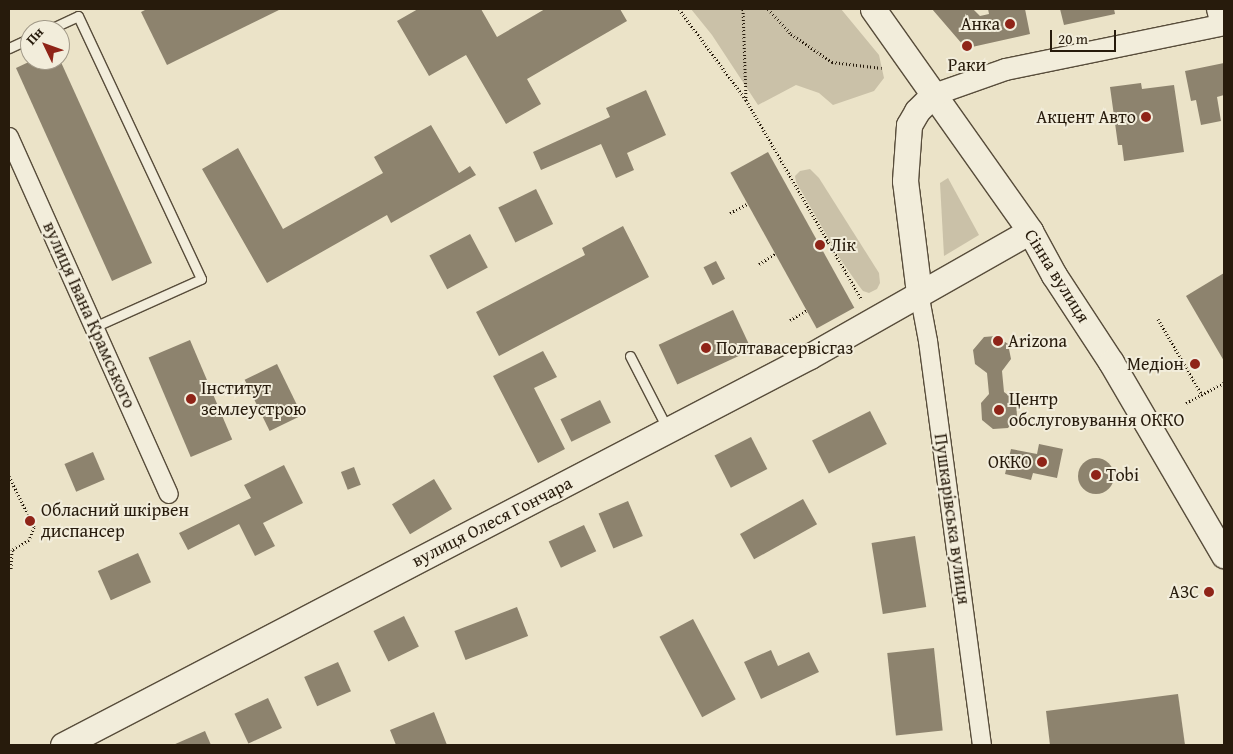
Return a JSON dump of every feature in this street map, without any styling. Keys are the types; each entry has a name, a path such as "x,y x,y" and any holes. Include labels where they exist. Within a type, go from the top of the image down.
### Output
{"main road":[{"name":"Сінна вулиця","path":"873,9 1030,231 1054,275 1111,362 1224,555"},
{"path":"919,293 904,181 909,126 917,111 934,94"},
{"name":"вулиця Олеся Гончара","path":"62,745 819,352 1030,231"}],"street":[{"path":"934,94 1005,69 1220,19"},
{"name":"вулиця Івана Крамського","path":"9,137 169,494"},
{"name":"Пушкарівська вулиця","path":"919,293 928,341 982,745"}],"lane":[{"path":"64,20 77,12 201,278 94,327"},
{"path":"630,356 668,431"}],"path":[{"path":"680,9 746,100 866,307"},
{"path":"743,9 746,100"},
{"path":"768,9 791,34 832,62 882,68"},
{"path":"730,212 747,204"},
{"path":"820,245 828,241"},
{"path":"759,264 775,254"},
{"path":"790,320 806,310"},
{"path":"1158,319 1202,394"},
{"path":"1186,403 1224,383"},
{"path":"9,476 34,528 29,540 12,550 11,570"}],"shaded area":[{"path":"691,9 841,9 879,55 884,78 874,91 833,105 819,93 796,85 758,105 712,35"},
{"path":"810,169 819,178 879,273 880,283 877,289 869,293 863,291 859,286 841,260 796,182 795,176 800,171"},
{"path":"948,178 979,235 944,256 940,183"}],"building":[{"path":"147,9 281,9 167,65 141,12"},
{"path":"418,9 481,9 497,37 545,9 620,9 627,21 527,79 541,104 506,124 466,55 429,76 397,21"},
{"path":"932,9 973,9 980,16 989,14 988,9 1025,9 1030,34 972,47 963,45"},
{"path":"1060,9 1114,9 1115,14 1064,25"},
{"path":"1224,63 1224,95 1217,97 1221,121 1201,125 1196,100 1191,101 1185,71"},
{"path":"20,66 20,70 65,70 152,263 112,281 16,68"},
{"name":"Акцент Авто","path":"1141,83 1142,89 1174,85 1184,152 1124,161 1122,145 1118,145 1110,87"},
{"path":"646,90 666,135 627,153 634,170 616,178 601,144 541,170 533,152 610,117 606,108"},
{"path":"431,125 459,173 470,166 476,175 391,223 387,215 267,283 202,169 238,148 283,229 383,173 374,157"},
{"path":"768,152 854,308 817,329 730,173"},
{"path":"536,189 553,224 515,242 498,207"},
{"path":"623,226 649,277 499,356 476,312 585,255 582,248"},
{"path":"470,234 488,268 447,289 429,256"},
{"path":"716,261 725,279 713,285 704,267"},
{"name":"Медіон","path":"1224,273 1224,361 1186,296"},
{"name":"Полтавасервісгаз","path":"733,310 752,350 677,385 659,345"},
{"path":"996,336 1008,344 1011,359 1002,371 1004,392 1016,401 1017,416 1008,428 993,429 982,420 981,403 989,394 987,373 975,364 973,350 984,337"},
{"name":"Інститут землеустрою","path":"190,340 232,439 191,457 149,358"},
{"path":"543,351 557,377 534,388 565,449 538,463 493,376"},
{"path":"277,364 302,415 270,431 245,380"},
{"path":"600,400 611,422 571,442 560,419"},
{"path":"870,411 887,444 829,473 812,441"},
{"path":"751,437 767,469 731,488 714,456"},
{"path":"1039,444 1063,449 1057,478 1033,473 1031,480 1005,474 1011,449 1037,454"},
{"path":"93,452 105,480 76,492 64,464"},
{"name":"Tobi","path":"1096,458 1103,459 1109,463 1113,469 1113,483 1109,489 1103,493 1096,494 1089,493 1083,489 1079,483 1078,476 1079,469 1083,463 1089,459"},
{"path":"284,465 303,503 263,523 275,546 255,556 239,524 188,550 179,533 251,498 244,485"},
{"path":"354,467 361,485 348,490 341,472"},
{"path":"434,479 452,509 410,534 392,504"},
{"path":"803,499 817,524 754,559 740,534"},
{"path":"628,501 643,536 613,548 599,514"},
{"path":"584,525 596,551 561,568 549,541"},
{"path":"915,536 926,607 883,614 872,543"},
{"path":"138,553 151,582 111,600 98,571"},
{"path":"517,607 528,636 466,660 454,631"},
{"path":"404,616 419,647 388,661 373,631"},
{"path":"693,619 736,699 702,717 659,637"},
{"path":"934,648 943,731 896,735 887,653"},
{"path":"771,650 778,666 809,652 819,672 761,699 744,662"},
{"path":"338,662 351,691 317,706 304,677"},
{"path":"1178,694 1185,745 1050,745 1046,711"},
{"path":"268,698 282,728 248,744 234,714"},
{"path":"434,712 447,745 396,745 390,730"},
{"path":"205,731 211,745 173,745"}],"place":[{"name":"Анка","path":"1010,24"},
{"name":"Раки","path":"967,46"},
{"name":"Акцент Авто","path":"1146,117"},
{"name":"Лік","path":"820,245"},
{"name":"Arizona","path":"998,341"},
{"name":"Полтавасервісгаз","path":"706,348"},
{"name":"Медіон","path":"1195,364"},
{"name":"Інститут землеустрою","path":"191,399"},
{"name":"Центр обслуговування ОККО","path":"999,410"},
{"name":"ОККО","path":"1042,462"},
{"name":"Tobi","path":"1096,475"},
{"name":"Обласний шкірвен диспансер","path":"30,521"},
{"name":"АЗС","path":"1209,592"}]}
